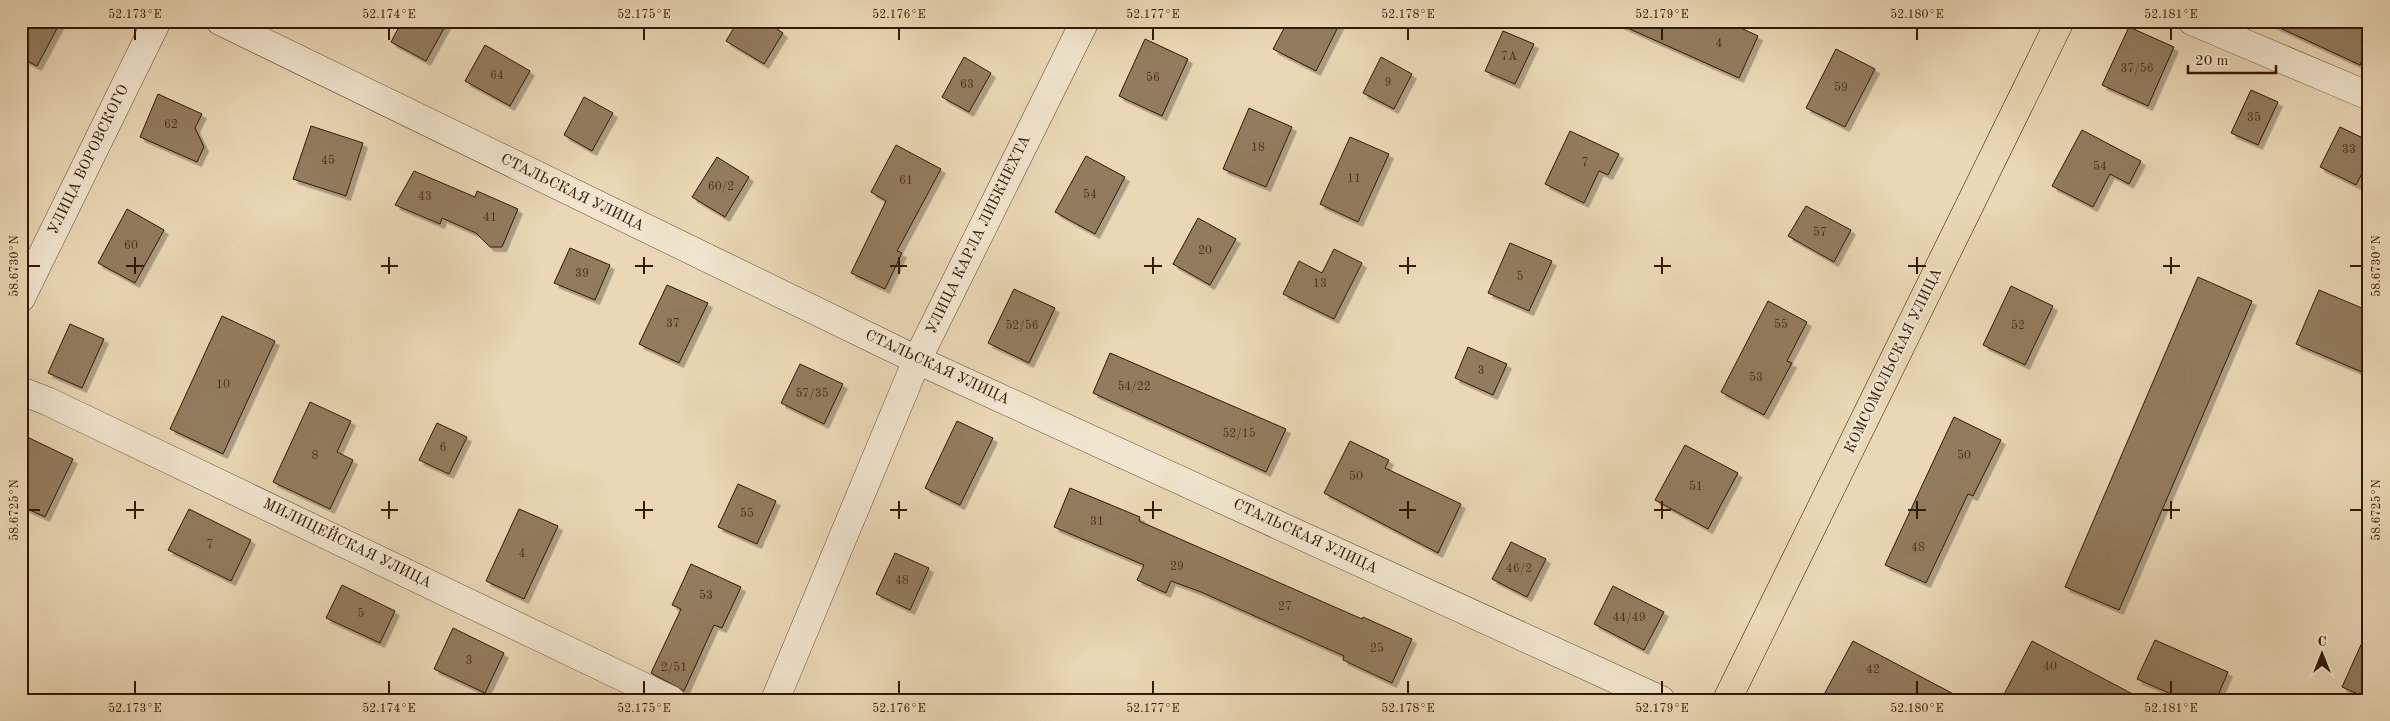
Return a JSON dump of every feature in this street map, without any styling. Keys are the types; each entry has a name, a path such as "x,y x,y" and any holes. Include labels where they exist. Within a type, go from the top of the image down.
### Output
{"main road":[{"name":"КОМСОМОЛЬСКАЯ УЛИЦА","path":"1728,700 2060,21"}],"street":[{"name":"УЛИЦА ВОРОВСКОГО","path":"21,298 158,21"},
{"name":"СТАЛЬСКАЯ УЛИЦА","path":"220,21 917,360 1661,700"},
{"name":"УЛИЦА КАРЛА ЛИБКНЕХТА","path":"775,700 917,360 1085,21"},
{"path":"2192,21 2369,96"},
{"name":"МИЛИЦЕЙСКАЯ УЛИЦА","path":"21,391 47,401 671,700"}],"building":[{"path":"21,21 61,21 37,66 21,58"},
{"path":"402,21 448,21 426,61 391,42"},
{"path":"738,21 765,21 783,33 764,64 726,41"},
{"path":"1288,21 1341,21 1316,71 1273,49"},
{"path":"1612,21 1726,21 1758,36 1739,78"},
{"path":"2265,21 2369,21 2369,46 2360,65"},
{"path":"2129,27 2174,47 2148,106 2102,85"},
{"path":"1503,31 1534,44 1515,84 1485,71"},
{"path":"1145,39 1188,59 1162,116 1119,96"},
{"path":"485,45 530,71 510,106 465,81"},
{"path":"1836,49 1875,69 1845,127 1806,108"},
{"path":"964,57 991,73 969,112 942,97"},
{"path":"1381,57 1412,74 1394,109 1363,93"},
{"path":"2251,90 2278,102 2258,145 2231,133"},
{"path":"158,94 202,114 195,128 204,147 197,162 140,137"},
{"path":"584,97 613,113 592,151 564,135"},
{"path":"1249,108 1292,127 1266,187 1223,169"},
{"path":"311,126 363,143 346,196 293,179"},
{"path":"2340,127 2369,141 2369,160 2356,185 2320,167"},
{"path":"2082,130 2141,161 2129,184 2110,174 2093,207 2052,186"},
{"path":"1570,131 1619,154 1608,175 1599,171 1584,203 1545,184"},
{"path":"1350,137 1389,154 1358,222 1320,204"},
{"path":"896,145 941,169 897,251 902,253 885,289 851,273 886,201 871,192"},
{"path":"1086,156 1125,177 1095,234 1055,212"},
{"path":"717,157 749,177 725,217 692,197"},
{"path":"414,171 475,197 477,191 518,209 502,247 490,247 476,233 442,218 440,224 395,205"},
{"path":"1806,206 1851,230 1834,262 1788,236"},
{"path":"127,209 164,230 135,283 98,263"},
{"path":"1198,218 1236,239 1210,285 1173,264"},
{"path":"1510,243 1552,261 1529,311 1488,293"},
{"path":"570,248 610,265 595,300 554,283"},
{"path":"1334,249 1362,263 1334,319 1283,294 1299,261 1322,273"},
{"path":"2198,277 2252,301 2119,610 2065,587"},
{"path":"667,285 708,303 679,363 639,344"},
{"path":"2011,286 2053,306 2025,365 1983,345"},
{"path":"1014,289 1055,308 1029,363 988,343"},
{"path":"2319,290 2369,311 2369,375 2296,344"},
{"path":"1768,301 1807,322 1787,361 1792,363 1764,415 1721,392"},
{"path":"222,316 275,341 223,454 170,429"},
{"path":"70,324 104,339 82,388 48,373"},
{"path":"1468,347 1507,364 1493,395 1455,378"},
{"path":"1110,353 1286,429 1266,472 1093,393"},
{"path":"800,364 843,384 824,424 781,403"},
{"path":"310,402 351,421 337,452 353,460 330,509 273,482"},
{"path":"1954,417 2001,440 1973,496 1968,494 1926,583 1885,565"},
{"path":"957,421 993,438 960,505 925,488"},
{"path":"437,423 467,437 449,474 419,460"},
{"path":"21,434 73,459 45,517 21,506"},
{"path":"1350,441 1389,460 1385,468 1461,504 1438,553 1324,493"},
{"path":"1685,445 1738,473 1708,529 1655,500"},
{"path":"738,484 776,501 757,544 718,527"},
{"path":"1070,488 1140,517 1139,521 1412,639 1392,683 1343,660 1344,656 1201,592 1171,581 1166,593 1137,580 1144,565 1054,527"},
{"path":"189,509 251,540 231,581 168,550"},
{"path":"519,509 558,526 524,599 486,581"},
{"path":"1511,542 1546,559 1527,597 1492,579"},
{"path":"895,553 929,568 910,610 876,594"},
{"path":"691,564 741,587 722,628 714,625 684,691 651,673 681,609 672,605"},
{"path":"342,585 395,611 380,643 326,618"},
{"path":"1613,586 1664,612 1644,650 1594,624"},
{"path":"2369,627 2369,699 2342,687"},
{"path":"453,628 504,653 485,693 434,669"},
{"path":"2155,640 2228,672 2216,700 2185,700 2137,679"},
{"path":"1853,641 1965,700 1821,700"},
{"path":"2032,641 2144,700 2001,700"}]}
